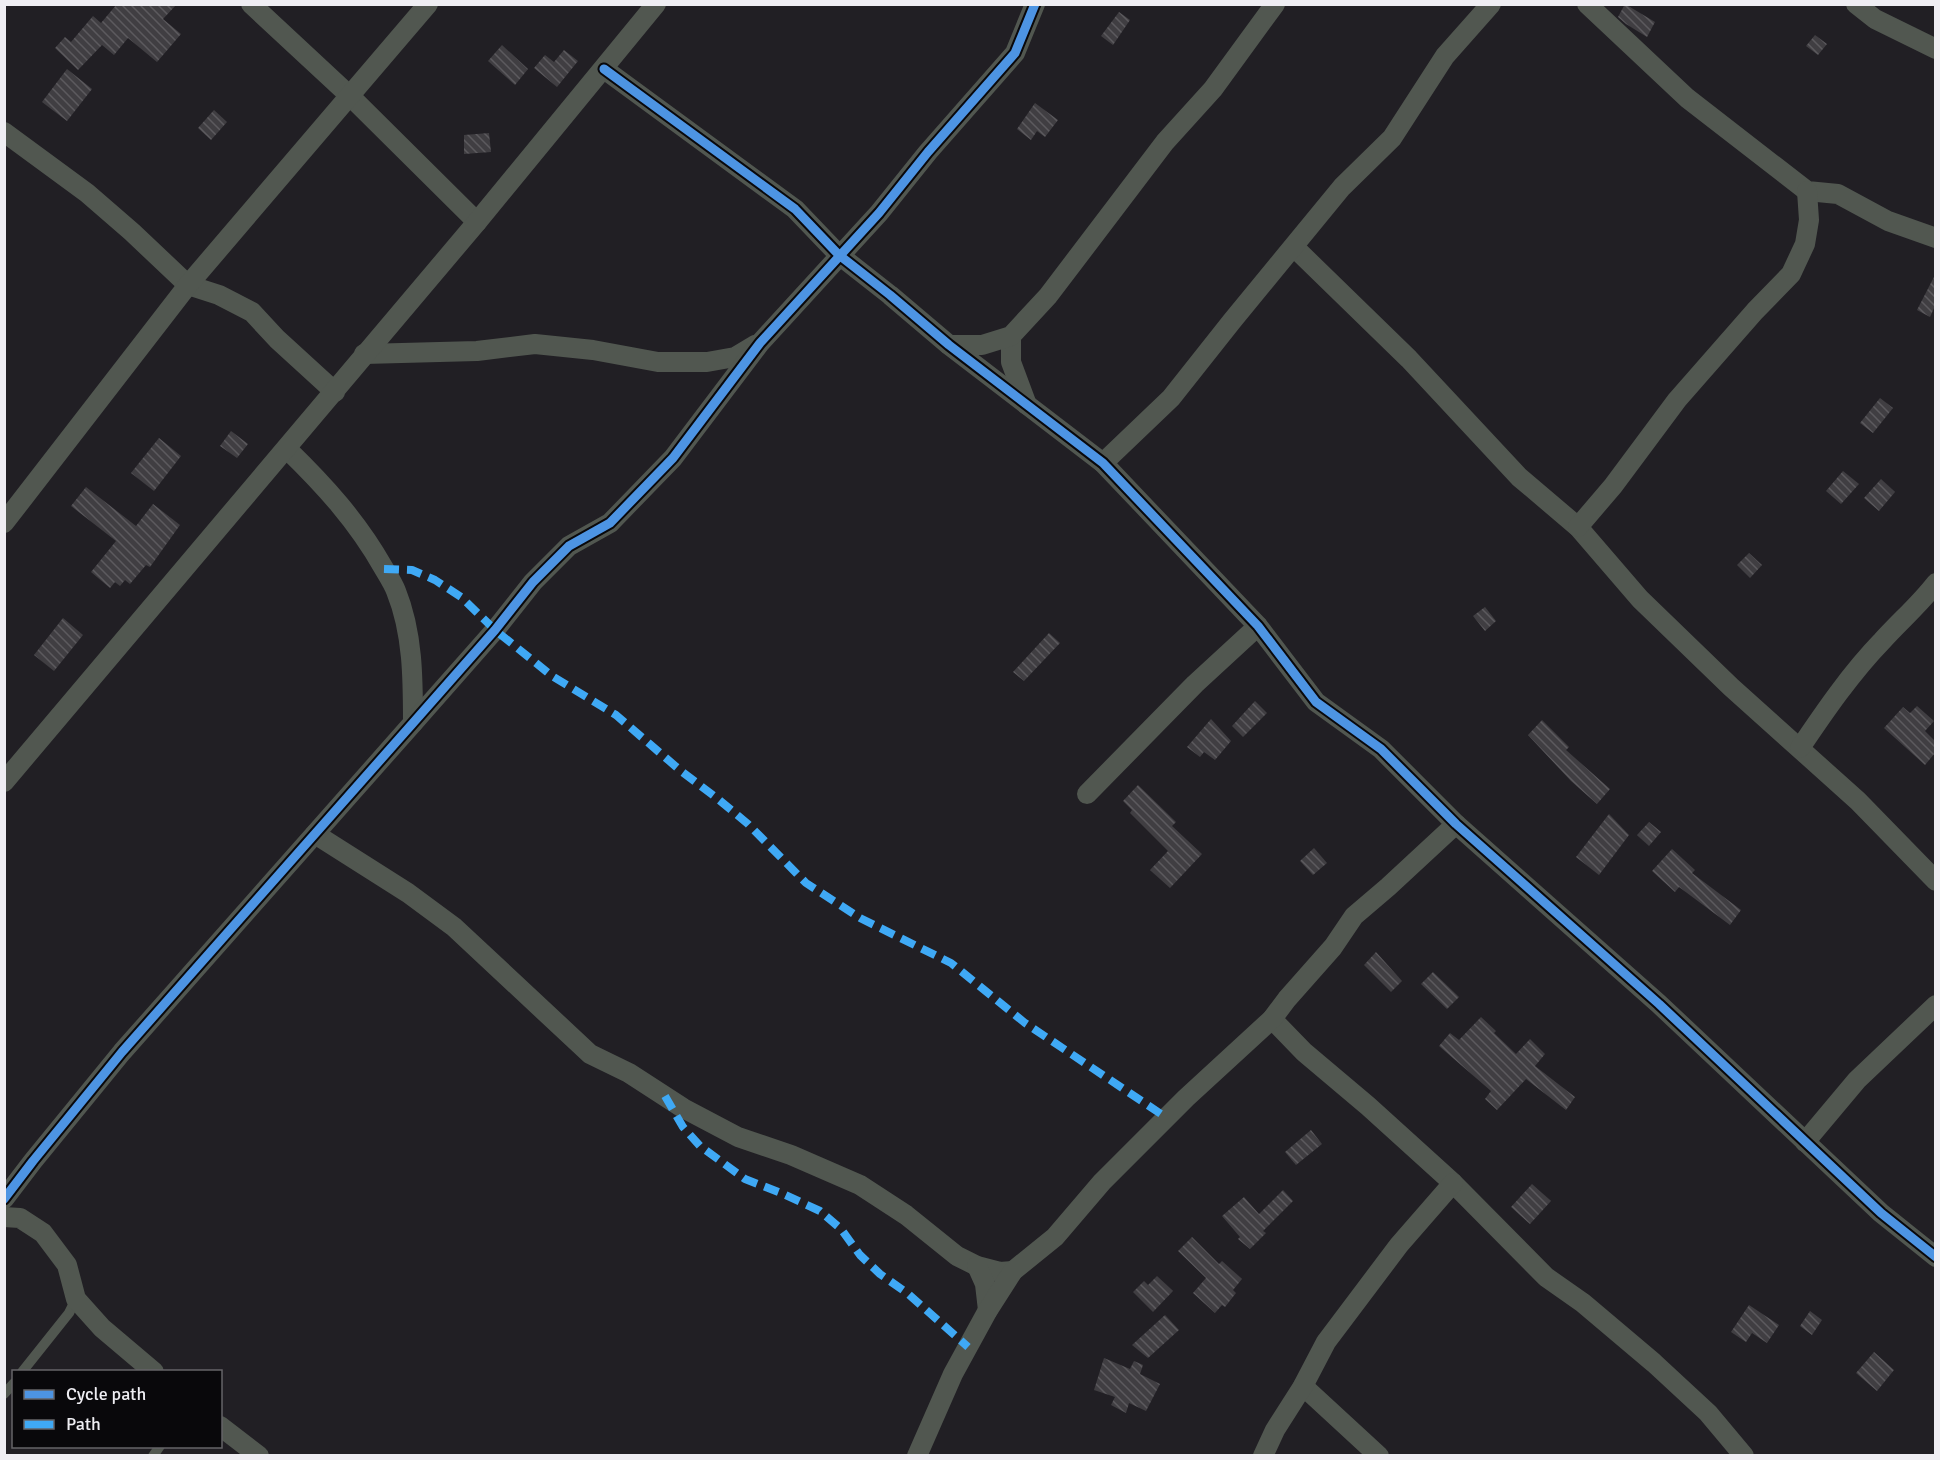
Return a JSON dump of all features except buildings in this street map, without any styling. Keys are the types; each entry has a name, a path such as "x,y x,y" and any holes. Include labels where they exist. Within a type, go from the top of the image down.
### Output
{"street":[{"path":"251,4 350,96 477,222"},
{"path":"5,522 188,285 428,4"},
{"path":"4,782 335,392 364,354 477,222 656,4"},
{"path":"4,1199 122,1052 495,630 533,582 569,546 610,523 673,458 760,343 879,213 928,152 1015,52 1035,4"},
{"path":"949,345 982,345 1011,336 1048,296 1165,142 1213,89 1275,4"},
{"path":"1103,463 1171,398 1342,187 1392,138 1445,56 1491,4"},
{"path":"1587,4 1687,98 1807,191 1838,194 1888,221 1935,238"},
{"path":"1856,4 1875,19 1935,49"},
{"path":"604,69 795,209 839,255 949,345 1103,463 1258,626 1316,702 1382,749 1456,824 1659,1004 1881,1213 1935,1257"},
{"path":"4,132 96,201 188,285 219,295 252,312 277,339 335,392"},
{"path":"1578,527 1613,486 1677,400 1755,311 1791,274 1805,244 1809,220 1807,191"},
{"path":"1294,247 1409,359 1519,477 1578,527 1640,599 1731,687 1858,801 1935,881"},
{"path":"1011,336 1011,362 1027,405"},
{"path":"364,354 477,351 535,344 593,350 658,363 707,362 735,357 760,343"},
{"path":"287,449 318,480 366,537 396,590 413,665 413,723"},
{"path":"1800,748 1827,707 1881,642 1920,604 1935,583"},
{"path":"1087,794 1195,684 1258,626"},
{"path":"917,1455 953,1374 988,1310 1013,1271 1055,1237 1102,1182 1186,1098 1272,1019 1333,947 1354,916 1456,824"},
{"path":"315,834 408,893 454,927 590,1054 629,1073 683,1108 738,1137 791,1155 860,1185 906,1215 957,1256 977,1266 1000,1272 1013,1271"},
{"path":"1806,1142 1857,1080 1935,1005"},
{"path":"1272,1019 1304,1052 1368,1106 1453,1184 1546,1277 1583,1303 1628,1340 1700,1406 1744,1455"},
{"path":"1263,1455 1326,1342 1371,1280 1426,1212 1453,1184"},
{"path":"4,1217 20,1218 43,1233 68,1265 76,1299 102,1328 153,1370"},
{"path":"977,1266 985,1284 988,1310"},
{"path":"1303,1386 1379,1455"},
{"path":"222,1427 259,1455"}],"lane":[{"path":"23,1370 69,1313 76,1299"}],"marked path":[{"path":"384,569 412,570 435,580 461,597 495,630 552,676 616,715 681,771 718,799 748,824 806,883 860,918 951,963 1025,1023 1167,1118"},
{"path":"665,1096 683,1127 700,1146 745,1179 820,1211 841,1229 860,1255 880,1274 907,1293 968,1347"}],"cycle path":[{"path":"4,1199 122,1052 495,630 533,582 569,546 610,523 673,458 760,343 879,213 928,152 1015,53 1035,4"},
{"path":"604,69 795,209 839,255 949,345 1103,463 1258,626 1316,702 1381,749 1456,824 1659,1004 1881,1213 1936,1257"}]}
